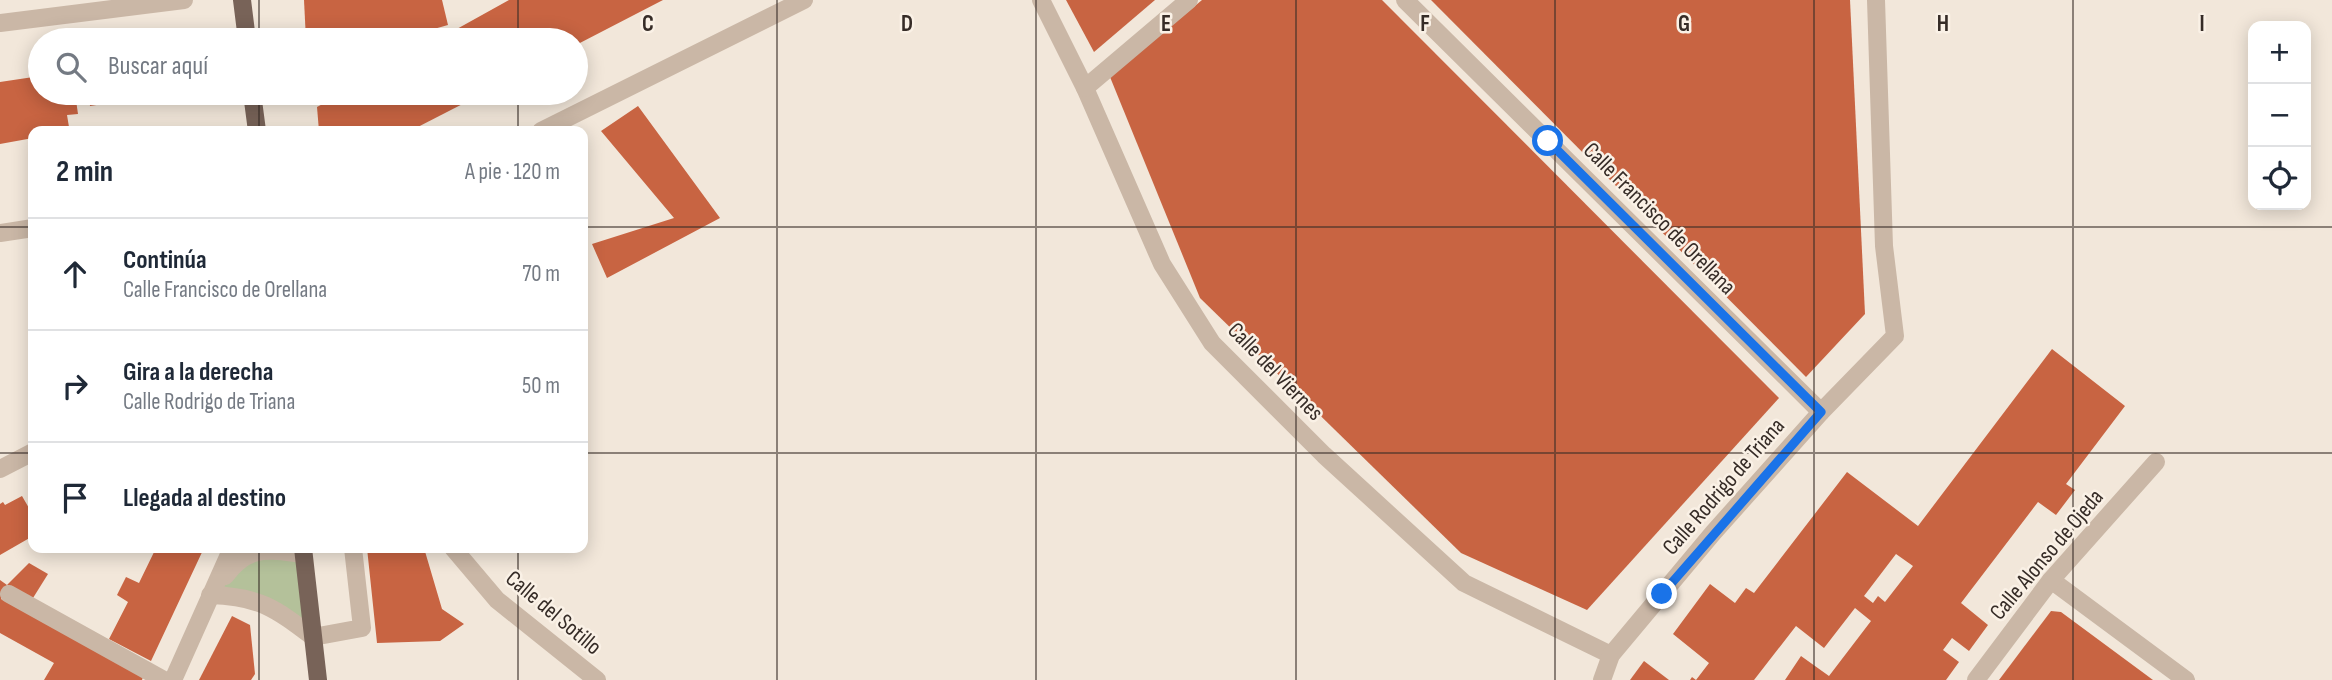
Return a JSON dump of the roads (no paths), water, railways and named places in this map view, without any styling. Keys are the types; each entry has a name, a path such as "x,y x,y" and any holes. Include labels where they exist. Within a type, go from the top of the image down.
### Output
{"main road":[{"path":"242,0 246,28"},
{"path":"254,105 256,126"},
{"path":"303,553 318,680"}],"street":[{"path":"0,23 184,0"},
{"path":"551,126 804,0"},
{"name":"Calle del Viernes","path":"1041,0 1085,88 1162,264 1212,343 1324,456 1464,583 1611,655"},
{"path":"1085,88 1189,0"},
{"name":"Calle Francisco de Orellana","path":"1405,0 1821,412"},
{"name":"Calle Rodrigo de Triana","path":"1602,680 1611,655 1713,533 1821,412 1895,335 1884,246 1876,0"},
{"path":"0,233 28,229"},
{"path":"0,469 28,455"},
{"name":"Calle Alonso de Ojeda","path":"1976,680 2051,580 2156,462"},
{"path":"173,680 230,553"},
{"path":"210,595 235,563 257,553"},
{"path":"210,595 257,600 280,612 313,636 362,628 354,553"},
{"name":"Calle del Sotillo","path":"457,553 497,600 597,680"},
{"path":"2051,580 2186,680"},
{"path":"9,594 164,680"}]}
